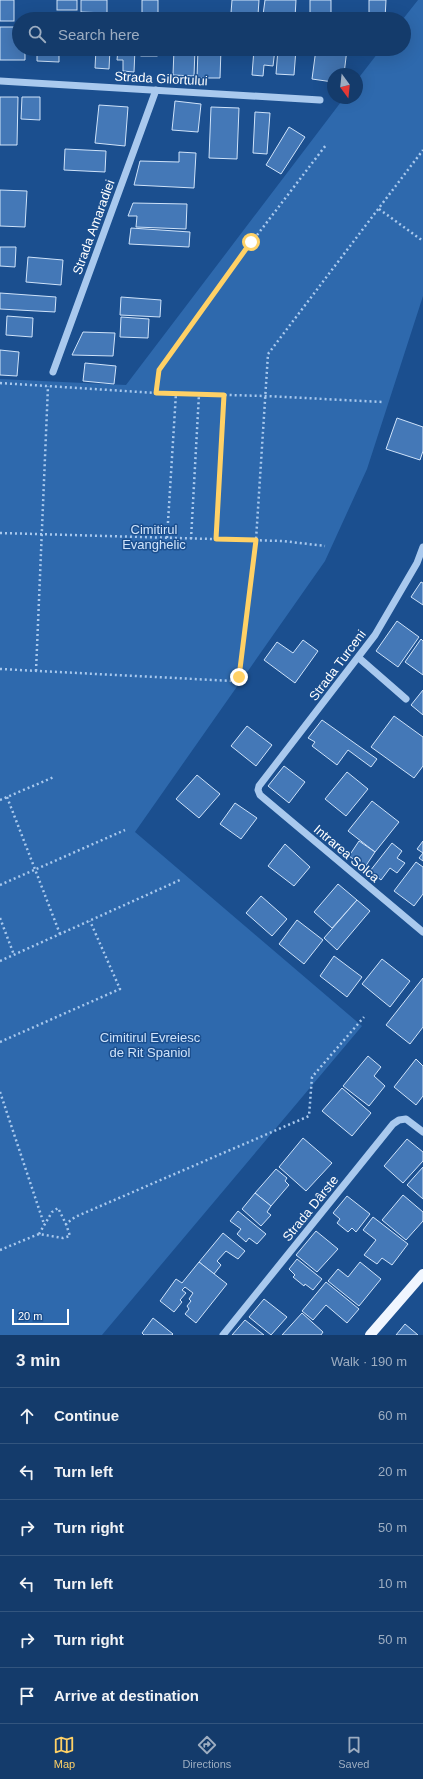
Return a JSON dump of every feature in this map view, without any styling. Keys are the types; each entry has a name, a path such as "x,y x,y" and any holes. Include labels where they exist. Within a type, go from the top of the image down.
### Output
{"main road":[{"path":"370,1335 423,1274"}],"street":[{"name":"Strada Gilortului","path":"0,81 320,100"},
{"name":"Strada Amaradiei","path":"52,372 156,90"},
{"name":"Strada Turceni","path":"258,790 259,786 359,658 375,635 420,564 423,547"},
{"path":"359,658 406,699"},
{"name":"Intrarea Solca","path":"258,790 260,795 423,932"},
{"name":"Strada Dârste","path":"223,1335 393,1124 399,1120 406,1120 423,1132"}],"path":[{"path":"156,393 159,370 251,242 326,145"},
{"path":"0,669 233,681 239,677 256,540 268,354 423,150"},
{"path":"379,209 423,241"},
{"path":"0,383 156,393 265,396 383,402"},
{"path":"36,671 48,386"},
{"path":"167,538 176,393"},
{"path":"191,539 199,394"},
{"path":"216,539 224,395"},
{"path":"0,533 283,541 326,546"},
{"path":"0,800 54,777"},
{"path":"7,797 60,934"},
{"path":"0,885 125,830"},
{"path":"0,961 180,880"},
{"path":"0,918 14,955"},
{"path":"0,1042 120,989 90,921"},
{"path":"66,1224 75,1217 309,1116 312,1077 364,1017"},
{"path":"0,1092 44,1224"},
{"path":"0,1250 39,1234 63,1238 70,1236 58,1208 52,1212 39,1234"}],"green space":[{"path":"418,0 423,0 423,296 367,469 325,561 135,832 362,1026 102,1335 0,1335 0,379 126,385 339,104 363,104 363,72 376,56 411,56 411,12 409,12"}],"building":[{"path":"0,0 14,0 12,21 0,21"},
{"path":"57,0 77,0 77,10 57,10"},
{"path":"81,0 107,0 107,12 81,12"},
{"path":"142,0 158,0 158,12 142,12"},
{"path":"232,0 259,0 258,12 231,12"},
{"path":"265,0 296,0 295,12 263,12"},
{"path":"310,0 331,0 331,12 310,12"},
{"path":"369,0 386,0 385,12 369,12"},
{"path":"0,27 12,27 12,56 25,56 25,60 0,60"},
{"path":"37,56 59,56 59,62 37,61"},
{"path":"96,56 110,56 109,69 95,68"},
{"path":"117,56 135,56 134,72 123,71 123,60 117,60"},
{"path":"174,56 195,56 194,76 173,75"},
{"path":"198,56 221,56 220,78 197,78"},
{"path":"253,56 274,56 273,66 264,65 263,76 252,75"},
{"path":"277,56 295,56 294,75 276,74"},
{"path":"315,56 346,56 345,68 327,68 327,81 312,79"},
{"path":"0,97 18,97 17,145 0,145"},
{"path":"22,97 40,97 40,120 21,119"},
{"path":"175,101 201,104 198,132 172,130"},
{"path":"99,105 128,107 125,146 95,143"},
{"path":"211,107 239,108 237,159 209,158"},
{"path":"255,112 270,113 267,154 253,153"},
{"path":"289,127 305,137 281,174 266,165"},
{"path":"65,149 106,151 105,172 64,170"},
{"path":"179,152 196,153 194,188 134,185 140,161 179,162"},
{"path":"0,190 27,191 25,227 0,226"},
{"path":"133,203 187,204 186,229 136,227 137,216 128,216"},
{"path":"131,228 190,232 189,247 129,244"},
{"path":"0,247 16,247 15,267 0,266"},
{"path":"28,257 63,260 61,285 26,282"},
{"path":"0,293 56,297 55,312 0,309"},
{"path":"121,297 161,300 160,317 120,315"},
{"path":"7,316 33,318 32,337 6,335"},
{"path":"121,317 149,319 148,338 120,337"},
{"path":"83,332 115,333 113,356 72,355"},
{"path":"0,350 19,352 17,376 0,375"},
{"path":"85,363 116,366 114,384 83,381"},
{"path":"397,418 423,427 423,451 420,460 386,449"},
{"path":"421,582 423,583 423,605 411,597"},
{"path":"397,621 419,637 398,667 376,651"},
{"path":"421,639 423,641 423,675 405,662"},
{"path":"303,640 318,651 295,683 264,660 277,642 293,653"},
{"path":"423,690 423,715 411,705"},
{"path":"394,716 423,737 423,766 414,778 371,747"},
{"path":"322,720 377,759 371,767 348,750 337,765 312,746 315,742 308,738"},
{"path":"247,726 272,745 256,766 231,746"},
{"path":"284,766 305,782 289,803 268,786"},
{"path":"347,772 368,789 346,816 325,799"},
{"path":"197,775 220,794 199,818 176,799"},
{"path":"372,801 399,822 375,852 348,831"},
{"path":"235,803 257,818 241,839 220,824"},
{"path":"359,841 375,852 365,867 349,856"},
{"path":"423,841 423,853 417,849"},
{"path":"392,843 402,851 397,858 405,863 397,873 390,868 381,880 370,871"},
{"path":"285,844 310,867 294,886 268,866"},
{"path":"423,853 423,861 419,858"},
{"path":"416,862 423,867 423,894 414,906 394,891"},
{"path":"338,884 357,900 332,928 314,912"},
{"path":"261,896 287,919 272,936 246,913"},
{"path":"357,900 370,911 337,950 324,938"},
{"path":"297,920 323,940 304,964 279,944"},
{"path":"334,956 362,977 347,997 320,976"},
{"path":"382,959 410,981 390,1007 362,984"},
{"path":"423,978 423,1027 410,1044 386,1025"},
{"path":"368,1056 381,1067 374,1076 385,1086 369,1106 343,1086"},
{"path":"416,1059 423,1066 423,1096 416,1105 394,1087"},
{"path":"342,1088 371,1113 352,1136 322,1111"},
{"path":"303,1138 332,1163 306,1191 279,1167"},
{"path":"407,1139 423,1152 423,1161 403,1183 384,1166"},
{"path":"423,1167 423,1199 407,1185"},
{"path":"276,1169 287,1178 285,1181 289,1185 271,1206 255,1193"},
{"path":"255,1193 271,1206 267,1212 271,1215 261,1226 242,1209"},
{"path":"403,1195 423,1212 423,1221 406,1240 382,1220"},
{"path":"347,1196 370,1214 356,1232 352,1228 348,1232 337,1223 340,1219 333,1213"},
{"path":"238,1211 266,1234 257,1244 249,1238 246,1242 237,1234 241,1229 230,1221"},
{"path":"373,1217 408,1244 392,1265 382,1258 377,1264 364,1255 376,1240 363,1230"},
{"path":"316,1231 338,1249 317,1272 296,1255"},
{"path":"223,1233 245,1251 238,1259 226,1251 217,1261 221,1265 214,1274 199,1262"},
{"path":"297,1259 322,1279 313,1290 305,1284 304,1286 293,1277 295,1275 289,1269"},
{"path":"199,1262 227,1284 196,1323 185,1314 189,1309 187,1306 191,1301 189,1299 193,1293 185,1287 182,1290 186,1293 180,1300 182,1302 174,1312 160,1301 176,1279 182,1283"},
{"path":"360,1262 381,1279 359,1306 328,1281 338,1269 348,1277"},
{"path":"326,1282 359,1309 347,1323 326,1305 313,1320 302,1311"},
{"path":"264,1299 287,1317 271,1335 249,1317"},
{"path":"302,1313 323,1332 321,1335 282,1335"},
{"path":"153,1318 173,1334 144,1335 142,1333"},
{"path":"245,1320 264,1335 232,1335"},
{"path":"405,1324 418,1335 396,1335"}],"route":[{"path":"239,677 256,540 216,539 224,395 156,393 159,370 251,242"}],"park label":[{"name":"Cimitirul Evanghelic","path":"154,536"},
{"name":"Cimitirul Evreiesc de Rit Spaniol","path":"150,1044"}]}
